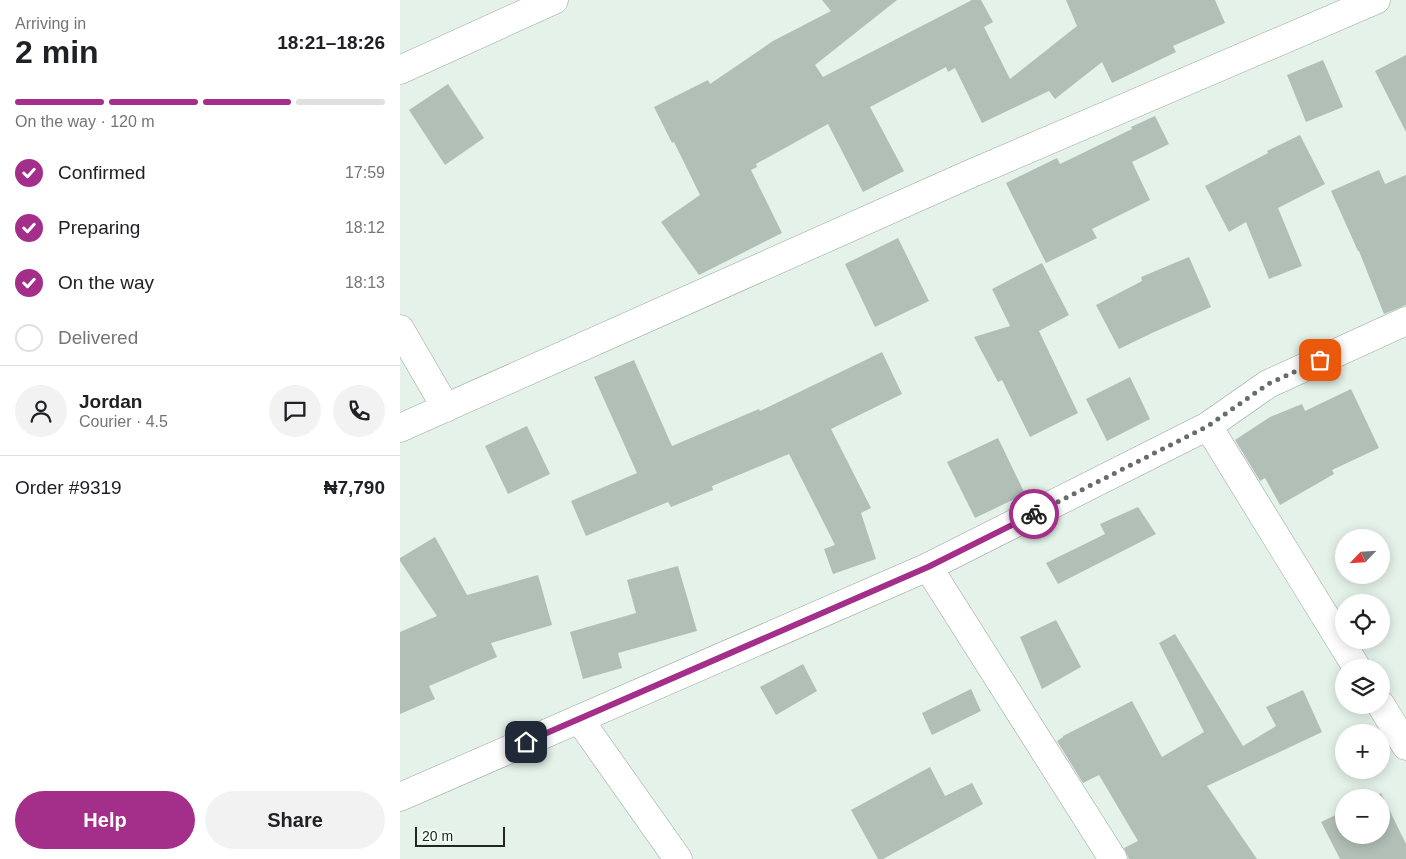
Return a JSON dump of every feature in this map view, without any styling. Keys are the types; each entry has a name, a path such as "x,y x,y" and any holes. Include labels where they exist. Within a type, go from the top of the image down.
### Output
{"street":[{"path":"400,70 554,0"},
{"path":"400,428 970,174 1376,0"},
{"path":"400,797 928,567 1208,426 1268,384 1406,320"},
{"path":"400,329 446,408"},
{"path":"1208,426 1352,659"},
{"path":"928,567 1113,859"},
{"path":"1386,714 1406,746"},
{"path":"580,719 678,859"}],"building":[{"path":"822,0 897,0 815,65 823,77 972,0 981,0 993,22 984,27 1010,79 1077,26 1066,0 1215,0 1225,23 1173,46 1176,52 1112,83 1102,62 1055,99 1049,91 982,123 955,68 948,72 946,67 870,107 904,171 863,192 828,124 756,164 757,167 751,170 782,233 699,275 661,222 700,195 674,142 672,143 654,107 708,80 710,84 773,41 831,11"},
{"path":"1406,55 1406,132 1375,71"},
{"path":"1323,60 1343,107 1306,122 1287,75"},
{"path":"448,84 484,138 445,165 409,110"},
{"path":"1155,116 1169,144 1132,162 1150,200 1092,229 1097,238 1046,263 1006,183 1057,158 1060,164"},
{"path":"1300,135 1325,184 1278,208 1302,266 1269,279 1246,222 1229,232 1205,186 1268,153 1267,151"},
{"path":"1379,170 1385,184 1406,175 1406,305 1384,314 1359,251 1331,191"},
{"path":"898,238 929,301 875,327 845,264"},
{"path":"1189,257 1211,307 1119,349 1096,305 1142,281 1141,277"},
{"path":"1042,263 1069,315 1039,331 1078,413 1030,437 1002,380 998,382 974,337 1010,326 992,289"},
{"path":"882,352 902,394 831,429 871,508 861,513 876,559 833,574 824,549 835,545 789,454 712,486 713,490 671,507 668,502 586,536 571,501 637,473 594,377 634,360 672,446 759,409 760,411"},
{"path":"1130,377 1150,419 1107,441 1086,399"},
{"path":"1351,389 1379,448 1332,470 1334,474 1280,505 1265,478 1260,481 1235,440 1270,417 1302,404 1305,411"},
{"path":"527,426 550,474 508,494 485,446"},
{"path":"998,438 1025,494 975,518 947,462"},
{"path":"1138,507 1156,534 1058,584 1046,563 1105,534 1100,524"},
{"path":"435,537 467,595 538,575 552,625 491,643 497,657 429,686 435,699 400,714 400,632 437,616 400,561 400,558"},
{"path":"678,566 697,631 618,653 622,668 583,679 570,632 636,613 627,580"},
{"path":"1056,620 1081,667 1042,689 1020,637"},
{"path":"1175,634 1243,746 1276,726 1266,707 1303,690 1322,732 1207,786 1257,859 1129,859 1124,848 1138,841 1099,775 1083,783 1057,741 1063,736 1132,701 1162,757 1204,732 1159,643"},
{"path":"803,664 817,691 776,715 760,687"},
{"path":"971,689 981,711 932,735 922,713"},
{"path":"930,767 945,796 972,783 983,804 883,859 878,859 851,810"},
{"path":"1390,811 1406,844 1406,859 1340,859 1321,822 1335,815 1335,844 1390,844"}],"way so far":[{"path":"1034,514 1208,426 1268,384 1320,360"}],"route":[{"path":"526,742 928,567 1034,514"}]}
